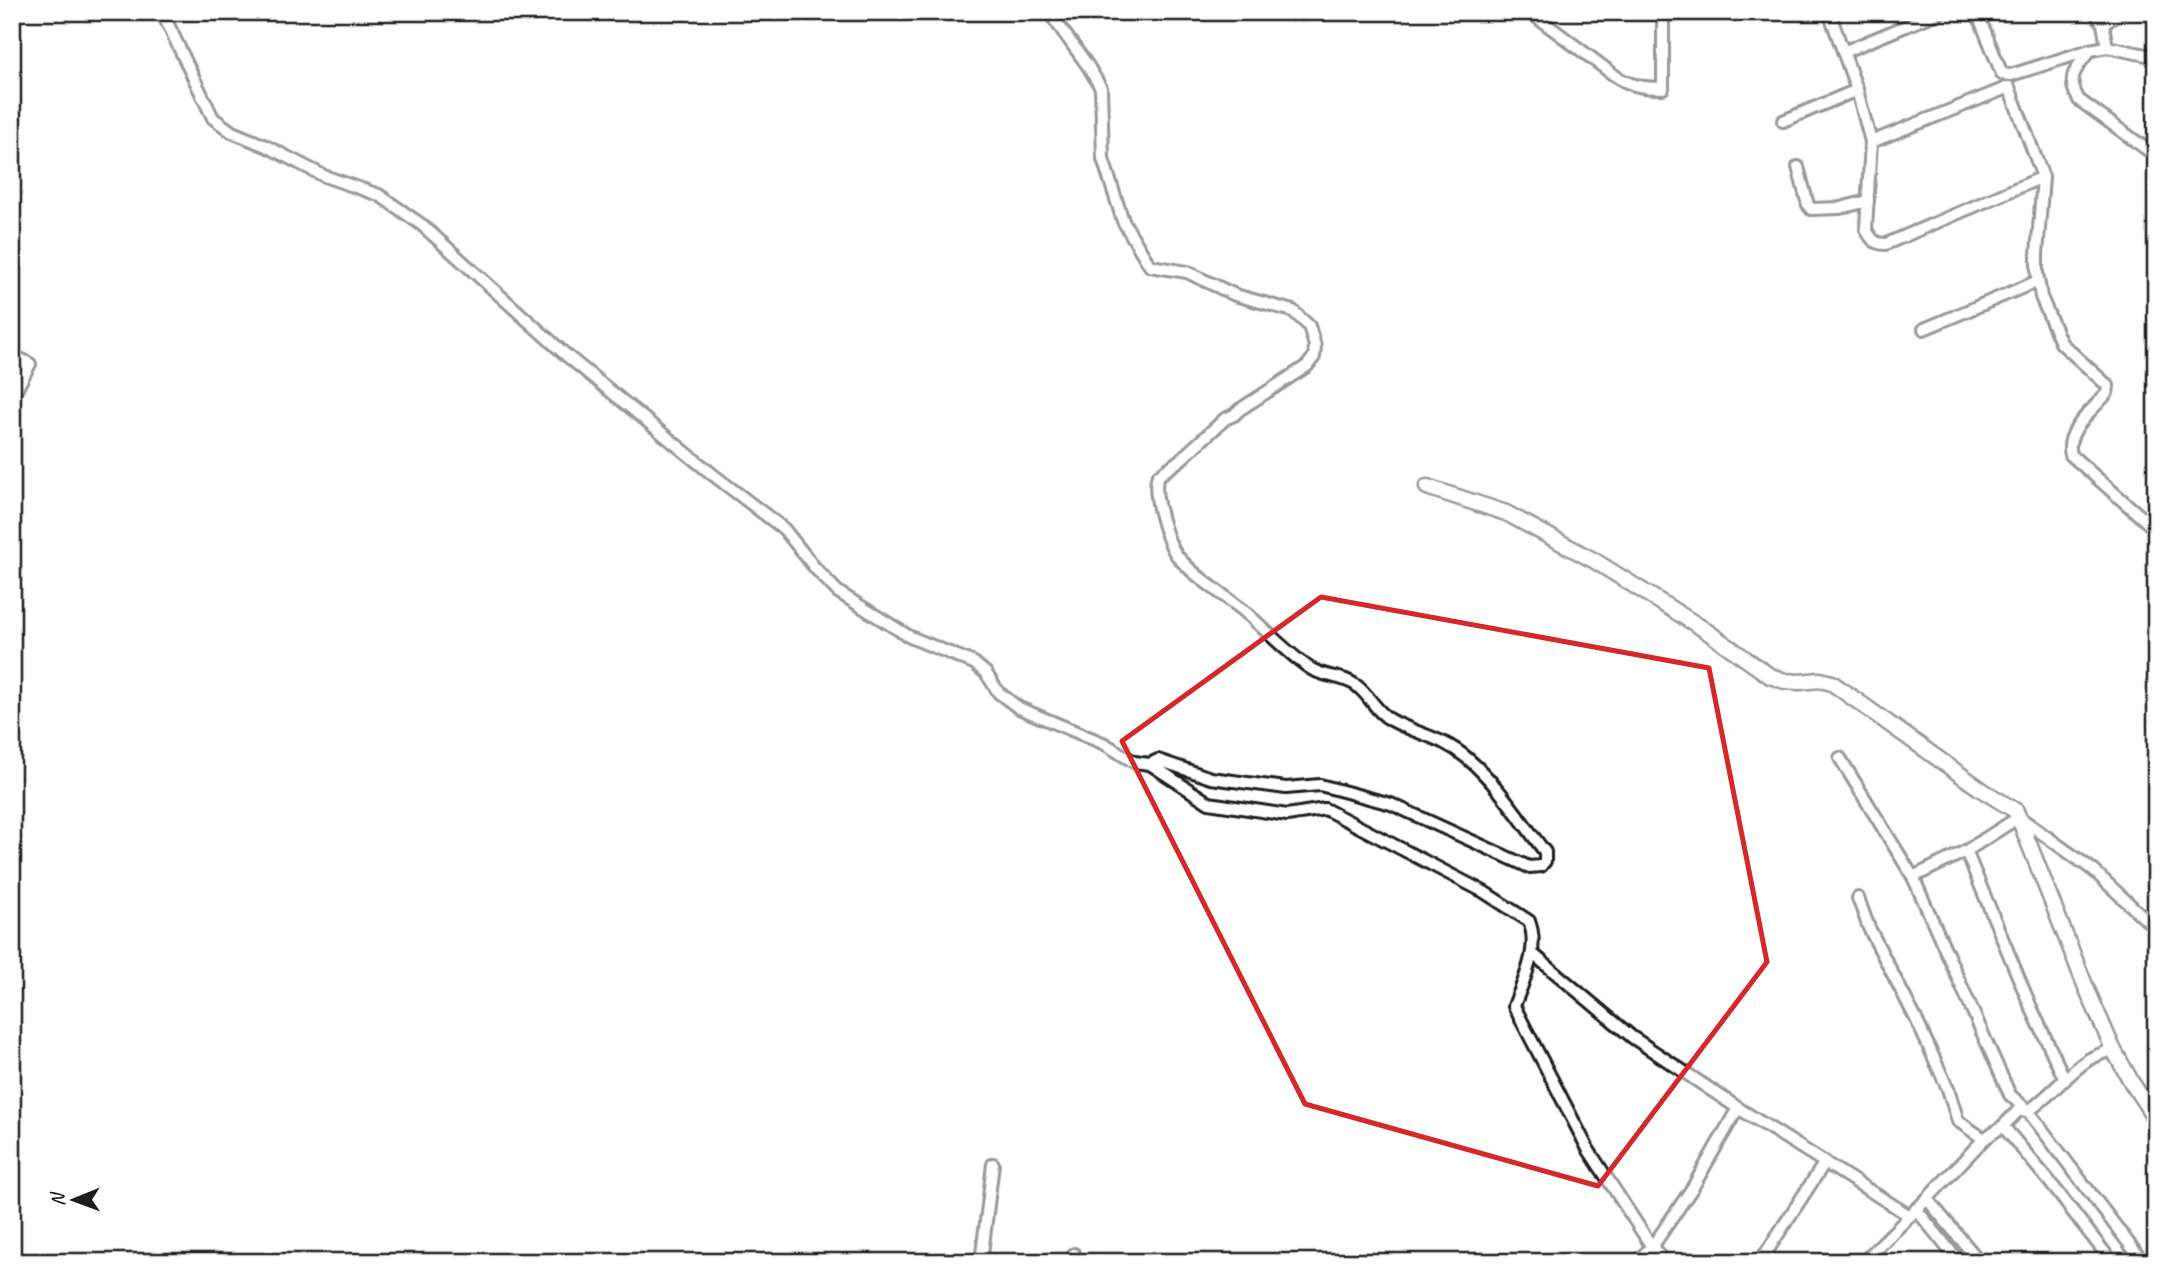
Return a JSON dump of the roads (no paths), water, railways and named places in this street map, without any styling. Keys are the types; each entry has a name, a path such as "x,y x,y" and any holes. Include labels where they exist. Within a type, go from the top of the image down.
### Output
{"street":[{"path":"163,12 213,118 232,132 324,176 379,195 422,225 566,355 783,529 815,568 853,603 910,636 974,663 986,673 999,693 1019,708 1105,744 1134,762 1150,764 1209,803 1287,815 1325,809 1485,892 1529,920 1532,927 1533,954 1514,1006 1588,1149 1652,1247 1665,1262"},
{"path":"1049,12 1101,88 1103,159 1122,221 1150,266 1187,272 1235,295 1293,311 1309,326 1315,346 1314,357 1307,366 1225,419 1158,476 1156,492 1169,540 1177,555 1309,668 1324,676 1348,681 1357,686 1390,720 1439,738 1467,758 1502,796 1545,852 1545,862 1541,866 1529,867 1391,804 1333,787 1320,785 1286,788 1211,778 1158,760 1150,764"},
{"path":"1530,12 1626,83 1641,88 1662,88 1663,12"},
{"path":"1829,12 1857,90 1871,142 1866,229 1871,239 1878,244 1886,244 2043,177"},
{"path":"1843,52 1940,12"},
{"path":"1977,12 2043,177 2037,254 2041,297 2061,343 2108,386 2107,393 2074,431 2069,441 2071,455 2156,530"},
{"path":"2095,12 2103,24 2107,47"},
{"path":"2103,24 2122,12"},
{"path":"2002,74 2011,75 2107,47 2156,57"},
{"path":"2090,50 2071,79 2072,88 2079,100 2156,156"},
{"path":"1871,142 2009,87"},
{"path":"1783,121 1857,90"},
{"path":"1798,167 1811,209 1840,208 1868,201"},
{"path":"1924,329 2038,281"},
{"path":"12,355 30,364 12,397"},
{"path":"1427,487 1506,513 1595,561 1705,630 1770,676 1786,681 1820,680 1832,683 1982,790 2016,811 2080,974 2113,1049 2156,1120"},
{"path":"1840,758 1913,877 2011,1095 2028,1111 2143,1262"},
{"path":"1913,877 1966,851 2019,817"},
{"path":"2019,817 2093,870 2156,929"},
{"path":"1966,851 2064,1080"},
{"path":"1858,898 1869,929 1948,1089 1958,1121 1984,1139"},
{"path":"1533,954 1632,1037 1825,1163 1913,1213 1959,1262"},
{"path":"1863,1262 1984,1139 2003,1126 2019,1110 2028,1111 2044,1101 2088,1060 2113,1049"},
{"path":"1636,1262 1652,1247 1693,1187 1738,1108"},
{"path":"2003,1126 2112,1262"},
{"path":"1760,1262 1825,1163"},
{"path":"981,1262 993,1164"},
{"path":"1927,1199 1980,1262"}]}
